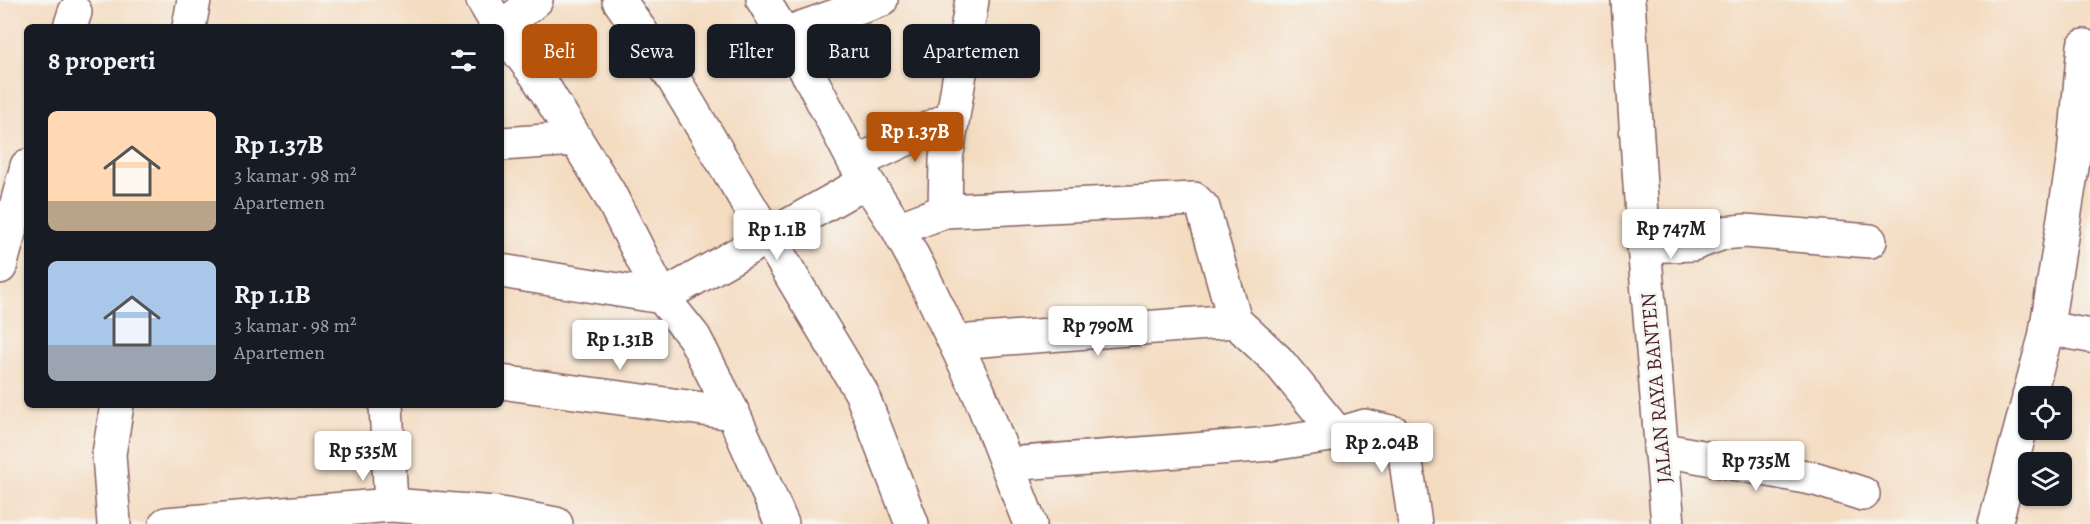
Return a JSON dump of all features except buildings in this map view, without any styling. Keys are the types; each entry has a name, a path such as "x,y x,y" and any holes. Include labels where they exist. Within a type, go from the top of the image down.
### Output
{"street":[{"path":"190,24 194,0"},
{"path":"483,0 498,24"},
{"path":"504,25 536,0"},
{"path":"619,0 673,78 770,236 861,392 912,524"},
{"path":"763,0 778,24"},
{"path":"795,30 881,0"},
{"path":"945,211 946,159 972,0"},
{"name":"JALAN RAYA BANTEN","path":"1628,0 1644,246 1668,524"},
{"path":"504,33 537,76 609,193 662,297 694,337 733,413 782,524"},
{"path":"2032,386 2047,328 2074,155 2084,46"},
{"path":"795,52 861,172 898,229 956,342 1008,464 1030,524"},
{"path":"504,271 662,297 770,236 861,172 953,117"},
{"path":"504,144 576,138"},
{"path":"0,267 24,177"},
{"path":"898,229 945,211 1194,199 1203,208 1235,321 1277,360 1338,434"},
{"path":"1644,246 1692,244 1724,233 1745,231 1870,241"},
{"path":"956,342 1235,321"},
{"path":"2047,328 2090,336"},
{"path":"504,382 733,413"},
{"path":"114,524 109,454 117,408"},
{"path":"386,408 391,505"},
{"path":"1008,464 1271,444 1338,434 1365,426 1395,433 1404,448 1415,524"},
{"path":"1995,524 2018,439"},
{"path":"1660,449 1805,477 1863,494"},
{"path":"175,524 391,505 556,524"}]}
